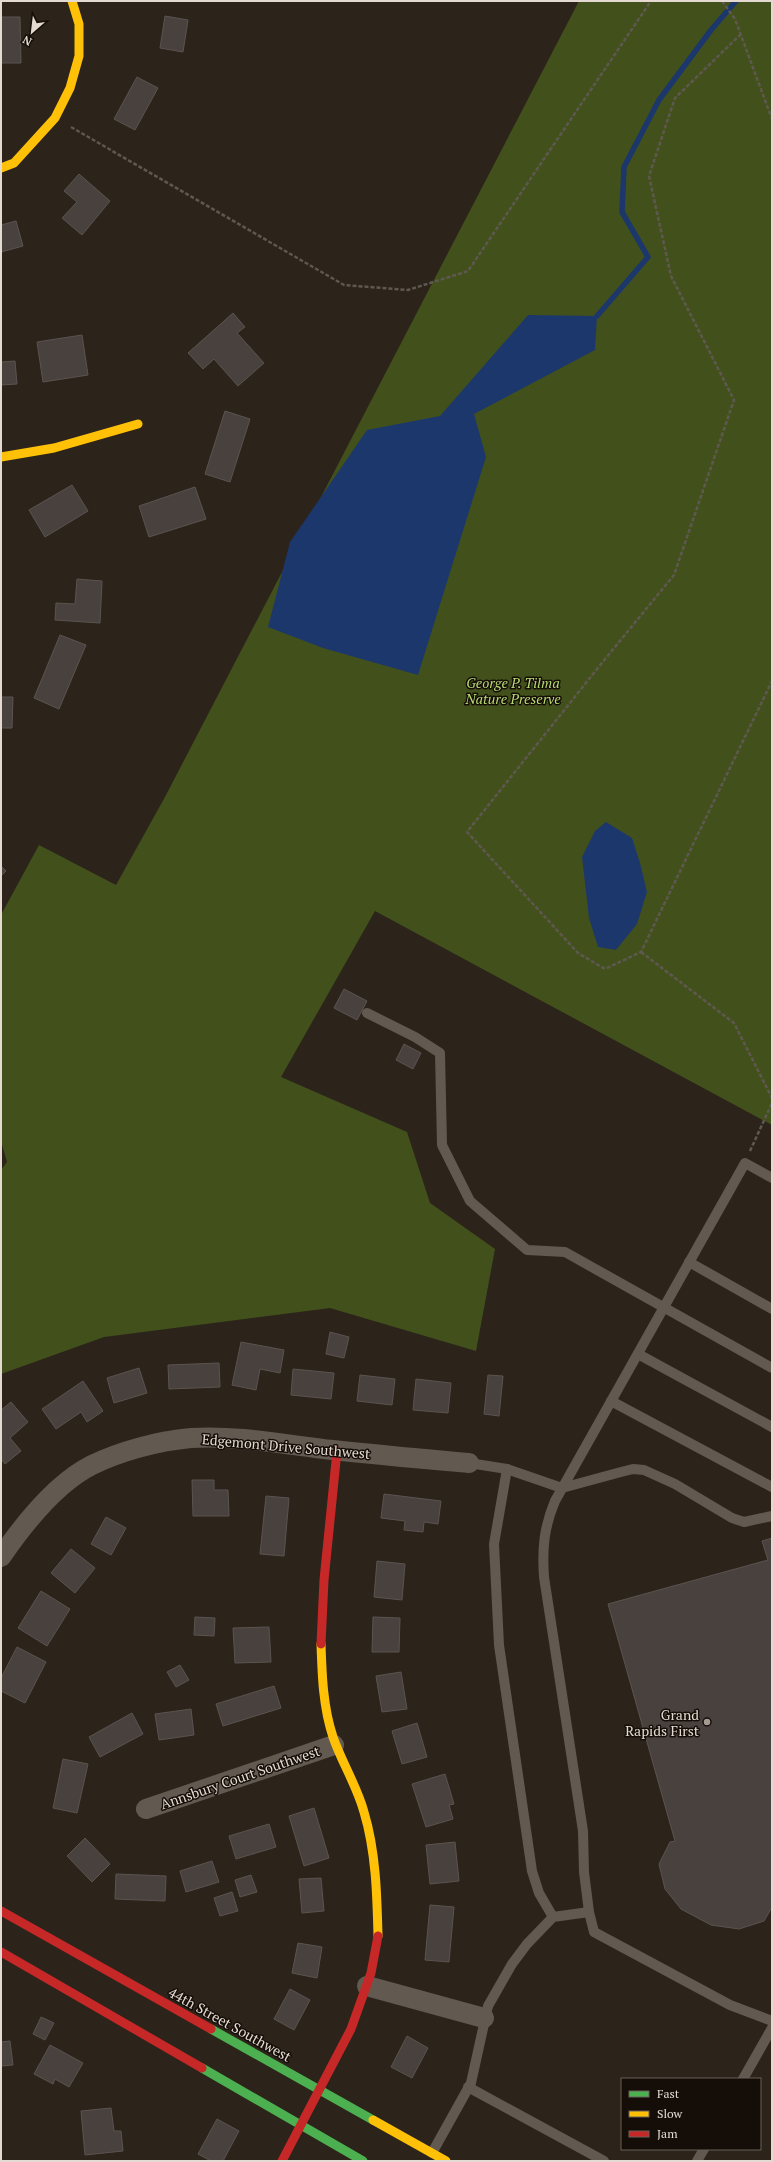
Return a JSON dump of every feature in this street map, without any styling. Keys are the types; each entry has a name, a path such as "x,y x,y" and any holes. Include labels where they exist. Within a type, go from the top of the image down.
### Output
{"street":[{"path":"1,168 14,163 55,118 70,88 79,56 79,24 72,1"},
{"path":"1,457 54,448 138,424"},
{"name":"Edgemont Drive Southwest","path":"1,1557 33,1516 59,1489 91,1466 122,1453 153,1445 191,1438 235,1439 337,1451 469,1463"},
{"path":"282,2161 340,2054 367,1986 378,1942 377,1879 364,1811 334,1745 326,1712 321,1664 320,1621 337,1451"},
{"name":"Annsbury Court Southwest","path":"146,1809 334,1745"},
{"name":"44th Street Southwest","path":"1,1911 446,2161"},
{"path":"1,1952 363,2161"},
{"path":"367,1986 484,2018"}],"lane":[{"path":"367,1013 415,1037 440,1053 442,1145 470,1201 526,1250 565,1252 772,1368"},
{"path":"772,1178 745,1163 562,1488 550,1511 544,1530 542,1550 544,1577 583,1831 584,1872 588,1912 594,1932 730,2005 772,2021"},
{"path":"689,1262 772,1309"},
{"path":"638,1354 772,1427"},
{"path":"611,1401 772,1488"},
{"path":"469,1463 507,1469 562,1488 633,1469 644,1470 675,1484 732,1518 744,1522 772,1516"},
{"path":"507,1469 494,1544 499,1645 532,1871 539,1893 553,1917"},
{"path":"432,2153 468,2087 475,2067 484,2018 492,1997 512,1964 527,1944 553,1917 588,1912"},
{"path":"744,2078 772,2028"},
{"path":"468,2087 604,2161"},
{"path":"697,2161 703,2150"}],"path":[{"path":"55,118 344,285 408,290 468,271 651,1"},
{"path":"723,2 735,19 772,119"},
{"path":"741,34 675,98 649,176 671,276 734,400 674,576 601,664 467,832 578,954 605,969 641,952 772,681"},
{"path":"641,952 734,1023 772,1098"},
{"path":"745,1163 772,1104"}],"green space":[{"name":"George P. Tilma Nature Preserve","path":"579,1 772,1 772,1125 375,911 281,1077 407,1132 430,1203 495,1249 476,1351 330,1308 104,1337 1,1374 1,1170 7,1162 1,1141 1,915 39,845 116,885 165,797"}],"water":[{"path":"528,315 597,316 595,350 474,414 486,457 418,675 323,648 268,627 290,542 367,430 440,416"},
{"path":"606,822 632,838 647,892 637,924 616,950 598,947 589,918 582,857 595,831"}],"building":[{"path":"165,16 188,20 183,52 160,48"},
{"path":"1,17 20,17 21,63 1,63"},
{"path":"137,77 158,88 135,130 114,119"},
{"path":"79,174 110,201 82,235 62,218 77,202 64,191"},
{"path":"16,221 23,246 1,252 1,225"},
{"path":"233,313 245,327 237,333 264,363 238,386 214,359 203,369 188,353"},
{"path":"82,335 88,375 43,382 37,342"},
{"path":"15,361 17,384 1,385 1,362"},
{"path":"225,411 250,419 230,482 205,474"},
{"path":"72,485 88,511 45,537 29,510"},
{"path":"195,487 206,519 149,537 139,506"},
{"path":"77,579 102,581 100,623 55,620 56,603 75,604"},
{"path":"60,635 86,645 59,709 34,698"},
{"path":"1,697 13,697 12,728 1,728"},
{"path":"1,866 6,871 1,876"},
{"path":"344,989 367,1001 357,1020 334,1008"},
{"path":"404,1044 421,1053 413,1069 396,1060"},
{"path":"330,1332 349,1337 344,1358 326,1354"},
{"path":"241,1342 284,1350 280,1373 260,1369 256,1390 232,1385"},
{"path":"219,1363 220,1387 169,1389 168,1365"},
{"path":"139,1368 147,1393 114,1403 107,1378"},
{"path":"293,1369 334,1373 331,1399 291,1395"},
{"path":"360,1375 395,1379 392,1405 357,1401"},
{"path":"488,1375 503,1376 499,1416 484,1414"},
{"path":"416,1379 451,1383 448,1413 413,1410"},
{"path":"83,1381 103,1411 87,1422 81,1412 56,1429 42,1409"},
{"path":"11,1402 28,1422 10,1438 21,1451 5,1464 1,1459 1,1410"},
{"path":"192,1480 214,1480 214,1490 228,1490 229,1516 193,1516"},
{"path":"384,1494 441,1501 438,1524 424,1522 423,1532 404,1530 405,1521 381,1518"},
{"path":"266,1496 289,1498 284,1556 260,1554"},
{"path":"106,1517 126,1528 111,1555 91,1544"},
{"name":"Grand Rapids First","path":"772,1538 772,1907 764,1921 739,1929 711,1925 681,1909 665,1889 659,1864 670,1842 675,1841 608,1604 768,1560 762,1541"},
{"path":"71,1549 95,1568 75,1593 51,1573"},
{"path":"377,1561 405,1564 402,1600 374,1597"},
{"path":"41,1591 70,1609 47,1646 18,1628"},
{"path":"195,1617 215,1618 214,1636 194,1635"},
{"path":"373,1617 400,1618 399,1652 372,1652"},
{"path":"269,1627 271,1662 235,1663 233,1628"},
{"path":"17,1647 46,1662 25,1703 1,1691 1,1678"},
{"path":"180,1665 189,1680 176,1687 167,1672"},
{"path":"401,1672 407,1709 382,1712 376,1676"},
{"path":"274,1686 281,1708 223,1726 216,1704"},
{"path":"191,1709 194,1735 159,1740 155,1714"},
{"path":"132,1713 143,1734 100,1757 89,1737"},
{"path":"417,1723 427,1757 402,1764 392,1731"},
{"path":"63,1759 88,1764 77,1813 53,1808"},
{"path":"445,1774 454,1804 449,1805 453,1819 426,1827 412,1784"},
{"path":"314,1808 329,1858 304,1866 289,1816"},
{"path":"269,1824 276,1847 236,1859 229,1836"},
{"path":"85,1838 110,1864 92,1882 67,1856"},
{"path":"455,1842 459,1881 430,1884 426,1845"},
{"path":"212,1861 219,1882 186,1892 180,1871"},
{"path":"116,1874 166,1876 165,1901 115,1899"},
{"path":"251,1875 257,1892 240,1897 235,1880"},
{"path":"321,1878 324,1911 302,1913 299,1879"},
{"path":"232,1892 238,1911 220,1916 214,1898"},
{"path":"430,1905 454,1907 449,1962 425,1960"},
{"path":"298,1943 322,1947 317,1978 292,1973"},
{"path":"290,1989 310,2000 294,2030 274,2019"},
{"path":"41,2017 54,2023 45,2040 33,2034"},
{"path":"407,2036 428,2048 412,2078 391,2067"},
{"path":"10,2041 13,2065 1,2066 1,2042"},
{"path":"50,2045 83,2063 69,2087 55,2079 53,2084 34,2074"},
{"path":"111,2108 114,2131 121,2131 123,2151 85,2155 81,2111"},
{"path":"217,2119 239,2131 223,2161 211,2161 198,2154"}],"waterway":[{"path":"597,316 648,257 622,212 624,167 659,100 711,30 736,1"}],"traffic: fast":[{"path":"211,2029 373,2120"},
{"path":"202,2068 363,2161"}],"traffic: slow":[{"path":"1,168 14,163 55,118 70,88 79,56 79,24 72,1"},
{"path":"1,457 54,448 138,424"},
{"path":"321,1644 324,1691 330,1726 337,1747 361,1802 371,1842 376,1889 378,1936"},
{"path":"373,2120 446,2161"}],"traffic: jam":[{"path":"321,1644 324,1580 337,1451"},
{"path":"1,1911 211,2029"},
{"path":"282,2161 351,2029 371,1973 378,1936"},
{"path":"1,1952 202,2068"}],"place":[{"name":"Grand Rapids First","path":"707,1722"}]}
